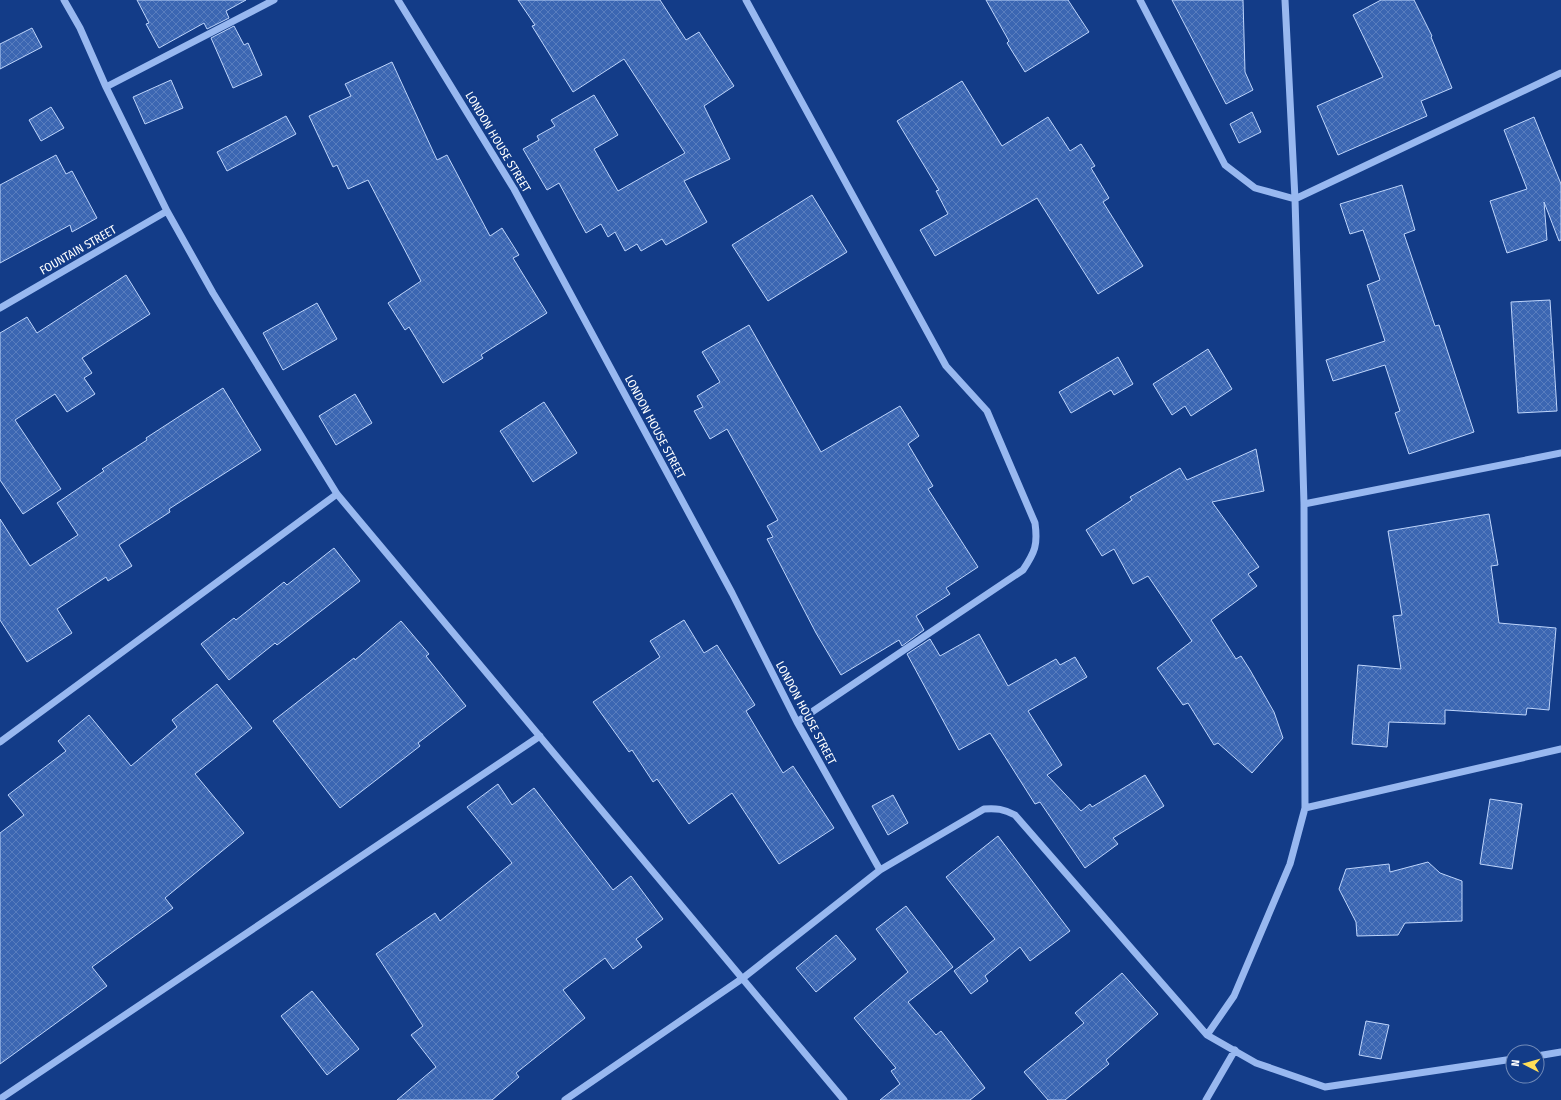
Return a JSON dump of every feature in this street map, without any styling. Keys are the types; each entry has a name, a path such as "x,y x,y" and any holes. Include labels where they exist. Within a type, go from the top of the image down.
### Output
{"street":[{"path":"64,0 80,28 106,87 167,211 213,294 337,494 844,1100"},
{"path":"106,87 274,0"},
{"name":"LONDON HOUSE STREET","path":"398,0 514,189 728,586 797,722 880,870"},
{"path":"746,0 946,366 988,411 1035,523 1037,538 1035,553 1024,570 797,722"},
{"path":"1140,0 1225,165 1255,188 1295,199 1561,73"},
{"path":"1208,1035 1234,996 1290,864 1305,808 1304,504 1295,199 1285,0"},
{"name":"FOUNTAIN STREET","path":"0,308 167,211"},
{"path":"1304,504 1561,453"},
{"path":"0,742 337,494"},
{"path":"0,1100 540,736"},
{"path":"1305,808 1561,750"},
{"path":"565,1100 743,978 880,870 984,809 996,808 1006,810 1015,815 1208,1035 1256,1063 1325,1087 1505,1061"},
{"path":"1206,1100 1235,1050"},
{"path":"1545,1055 1561,1052"}],"building":[{"path":"137,0 246,0 226,11 229,18 207,29 204,23 159,48 146,24 149,23"},
{"path":"518,0 660,0 686,40 699,32 734,86 704,106 730,159 684,181 707,222 666,245 662,239 641,251 637,244 625,251 615,232 608,237 601,224 586,233 559,183 547,190 523,149 539,140 537,136 555,126 551,120 594,95 618,135 594,149 618,191 685,153 624,59 573,92 532,26 535,25"},
{"path":"986,0 1068,0 1089,32 1025,72 1007,43 1009,41"},
{"path":"1172,0 1243,0 1245,72 1253,90 1226,104"},
{"path":"1381,0 1414,0 1432,36 1431,37 1452,88 1421,101 1427,116 1338,155 1317,106 1383,77 1353,15"},
{"path":"234,26 244,45 248,43 262,75 233,88 211,38"},
{"path":"32,28 42,47 0,69 0,44"},
{"path":"392,62 437,160 447,155 490,236 502,228 519,255 513,258 547,313 481,355 483,358 443,383 409,327 405,330 388,303 421,281 368,180 348,189 337,165 333,167 309,116 351,96 345,84"},
{"path":"171,80 183,108 145,124 133,97"},
{"path":"962,81 1002,146 1048,117 1070,151 1081,144 1095,166 1091,168 1109,198 1103,202 1143,266 1098,294 1037,198 935,256 920,230 948,214 936,191 939,190 897,121"},
{"path":"51,107 64,128 41,141 29,120"},
{"path":"1252,112 1261,132 1239,143 1230,124"},
{"path":"286,116 296,134 227,171 217,152"},
{"path":"1534,117 1561,184 1561,240 1559,241 1544,202 1547,240 1507,253 1490,201 1527,189 1504,130"},
{"path":"56,155 66,174 72,171 97,218 72,232 70,225 0,263 0,185"},
{"path":"1402,185 1415,230 1404,234 1435,326 1439,325 1474,432 1409,454 1395,413 1400,411 1385,365 1333,381 1326,360 1385,341 1367,285 1380,280 1363,230 1350,234 1340,204"},
{"path":"812,195 847,252 768,301 732,245"},
{"path":"126,275 150,314 82,358 92,373 84,378 95,394 67,412 55,394 15,420 61,489 23,514 0,480 0,333 27,317 37,333"},
{"path":"1550,300 1557,411 1518,413 1511,302"},
{"path":"317,303 337,339 283,370 263,333"},
{"path":"749,325 821,452 900,406 919,436 908,444 933,486 928,489 978,567 946,588 950,594 916,616 924,630 902,646 899,640 841,675 816,633 767,539 773,537 767,526 778,520 727,429 710,439 694,411 703,407 697,396 720,382 702,352"},
{"path":"1208,349 1232,389 1191,416 1185,406 1172,415 1153,384"},
{"path":"1118,357 1133,384 1114,395 1111,390 1071,413 1059,392"},
{"path":"223,388 261,450 169,509 170,512 119,545 132,566 108,581 106,577 57,609 72,633 27,662 0,620 0,519 30,566 78,535 57,503 104,471 102,469 147,440 146,438"},
{"path":"355,394 372,423 336,445 319,416"},
{"path":"544,402 577,453 533,482 500,431"},
{"path":"1256,449 1264,491 1212,502 1259,567 1248,574 1257,586 1211,620 1236,659 1241,656 1250,670 1274,712 1283,738 1252,773 1218,743 1214,745 1188,703 1183,705 1157,668 1192,641 1148,576 1133,584 1114,549 1102,556 1086,530 1132,500 1130,497 1180,468 1187,480"},
{"path":"1489,514 1498,565 1491,566 1499,623 1556,628 1549,710 1527,708 1526,715 1445,710 1445,724 1389,722 1387,747 1352,744 1358,665 1401,669 1393,616 1402,615 1388,531"},
{"path":"334,548 360,581 277,645 275,643 229,680 201,644 234,618 236,620 284,582 287,585"},
{"path":"684,620 704,653 717,645 755,705 746,711 783,773 793,766 834,828 779,864 732,793 689,824 657,779 653,782 632,750 629,752 593,702 660,657 650,641"},
{"path":"401,621 429,654 426,656 466,706 418,743 420,746 340,808 273,721 354,658 355,660"},
{"path":"979,634 1008,686 1056,659 1060,665 1075,657 1087,677 1028,711 1062,765 1047,775 1081,811 1090,804 1092,807 1145,775 1164,806 1113,838 1118,844 1085,868 1040,802 1035,804 990,733 959,750 907,654 930,639 940,656"},
{"path":"217,684 252,728 195,774 244,833 165,898 173,908 92,967 107,986 0,1064 0,833 24,815 8,795 66,751 58,741 89,715 131,766 177,727 172,720"},
{"path":"498,784 512,805 534,788 613,890 631,876 663,919 636,939 642,947 613,969 605,958 563,990 585,1018 516,1073 519,1077 492,1100 397,1100 436,1067 411,1035 423,1026 376,954 435,913 440,921 512,863 467,807"},
{"path":"893,795 908,823 888,835 872,806"},
{"path":"1490,799 1522,804 1512,869 1480,864"},
{"path":"998,836 1070,931 1030,961 1020,947 985,976 988,981 971,994 954,971 995,939 946,877"},
{"path":"1428,862 1440,873 1462,881 1462,921 1405,923 1398,935 1357,936 1356,922 1339,889 1346,869 1389,864 1390,872"},
{"path":"906,906 953,967 908,1002 936,1035 941,1031 985,1088 970,1100 880,1100 900,1084 891,1071 896,1068 854,1018 908,972 876,929"},
{"path":"836,935 856,959 816,992 796,968"},
{"path":"1122,973 1158,1014 1106,1060 1109,1064 1065,1100 1048,1100 1024,1072 1084,1023 1075,1013"},
{"path":"312,991 359,1049 327,1075 281,1016"},
{"path":"1366,1021 1389,1025 1381,1059 1359,1055"}]}
